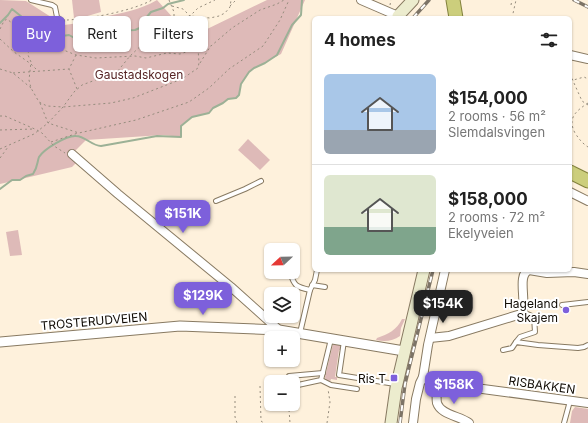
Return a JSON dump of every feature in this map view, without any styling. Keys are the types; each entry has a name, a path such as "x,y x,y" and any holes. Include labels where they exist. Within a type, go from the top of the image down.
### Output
{"highway":[{"path":"453,0 456,16"},
{"path":"462,0 465,16"},
{"path":"572,173 588,181"},
{"path":"572,182 588,190"}],"main road":[{"path":"397,16 404,0"},
{"path":"398,16 413,0"},
{"path":"391,423 396,384 424,272"}],"street":[{"path":"361,0 395,16"},
{"path":"572,55 588,59"},
{"path":"72,154 231,287 279,330"},
{"path":"572,193 588,201"},
{"path":"413,423 416,399 423,377 445,272"},
{"path":"430,338 444,338 518,316 523,312 523,276 525,272"},
{"path":"541,272 574,272 588,274"},
{"name":"TROSTERUDVEIEN","path":"0,342 180,326 284,331"},
{"name":"TROSTERUDVEIEN","path":"300,334 404,351"},
{"name":"RISBAKKEN","path":"423,377 427,380 438,383 588,403"},
{"path":"438,383 437,400 440,407 469,423"}],"lane":[{"path":"31,0 52,5 55,7 57,16"},
{"path":"216,201 261,181"},
{"path":"300,334 315,272"},
{"path":"292,279 296,287 310,290"},
{"path":"312,285 325,287"},
{"path":"562,305 588,302"},
{"path":"503,350 512,348 520,337 535,332 534,316 523,312"},
{"path":"321,380 331,338"},
{"path":"344,341 339,375 396,384"},
{"path":"516,342 578,348 588,345"},
{"path":"300,375 323,373"},
{"path":"300,385 321,380 326,383 357,389"},
{"path":"564,423 570,400"}],"path":[{"path":"65,21 91,17 132,8 152,0"},
{"path":"169,0 174,16"},
{"path":"171,6 183,9 190,16 198,8 215,0"},
{"path":"230,7 231,0"},
{"path":"208,17 219,16 225,13 236,0"},
{"path":"39,102 47,106 63,107 111,103 133,98 182,79 198,68 199,63 211,46 238,24 260,10 284,0"},
{"path":"50,143 79,133 136,120 190,102 209,88 229,69 263,46 280,20 289,0"},
{"path":"390,5 391,0"},
{"path":"511,5 512,0"},
{"path":"512,16 516,0 520,1"},
{"path":"0,29 4,21 7,19 12,23"},
{"path":"0,39 38,71"},
{"path":"0,149 15,141 34,134 36,130 48,123 82,85 117,72 139,48"},
{"path":"65,51 76,55 96,58 130,56 146,58 167,53 180,54 186,52"},
{"path":"28,52 31,64 29,80 31,88 48,123 79,133"},
{"path":"198,52 199,63"},
{"path":"76,55 69,69 77,90"},
{"path":"0,69 13,73 69,69"},
{"path":"13,73 31,88"},
{"path":"572,120 577,111 587,104 582,101 573,80 584,77 588,79"},
{"path":"0,116 23,123 42,133 54,146 66,154 72,154"},
{"path":"572,126 578,137 588,147"},
{"path":"42,127 42,133"},
{"path":"0,130 36,130"},
{"path":"0,158 8,146"},
{"path":"326,383 330,402 326,423"},
{"path":"260,386 261,420 264,423"},
{"path":"235,396 235,417 237,423"},
{"path":"289,411 290,423"}],"green space":[{"name":"Gaustadskogen","path":"0,0 26,1 49,16 12,16 12,52 65,52 65,25 73,24 73,52 131,52 131,16 109,16 131,11 157,0 171,16 139,16 139,52 208,52 208,29 267,0 305,0 281,54 249,72 241,84 239,95 236,98 228,99 213,108 209,113 192,117 181,126 181,137 163,135 86,140 69,157 76,163 72,167 0,184"},
{"path":"72,0 99,0 101,12 87,16 74,16"},
{"path":"248,139 270,160 260,170 238,150"},
{"path":"18,230 22,255 10,256 6,232"},
{"path":"402,319 405,319 401,328 400,336 389,341 376,340 377,338 395,329"},
{"path":"333,344 342,345 341,350 339,350 335,377 337,377 337,380 331,379 330,382 326,381 325,377"},
{"path":"575,407 588,409 588,423 570,423 572,411"}],"waterway":[{"path":"0,23 12,9 33,23 41,32 50,35 69,35 78,40 91,40 98,38 109,31 135,30 142,27 146,18 151,12 163,8 168,4 184,0"},
{"path":"0,189 12,180 20,180 33,174 37,167 39,157 46,150 56,143 72,136 79,136 98,146 157,136 181,137 181,126 192,117 209,113 213,108 228,99 236,98 239,95 241,84 249,72 277,55 292,25 301,15 302,0"}],"railway":[{"path":"415,16 429,0"},
{"path":"574,0 588,7"},
{"path":"400,423 405,384 433,272"}],"place":[{"name":"Hageland Skajem","path":"566,310"},
{"name":"Ris T","path":"394,378"}]}
